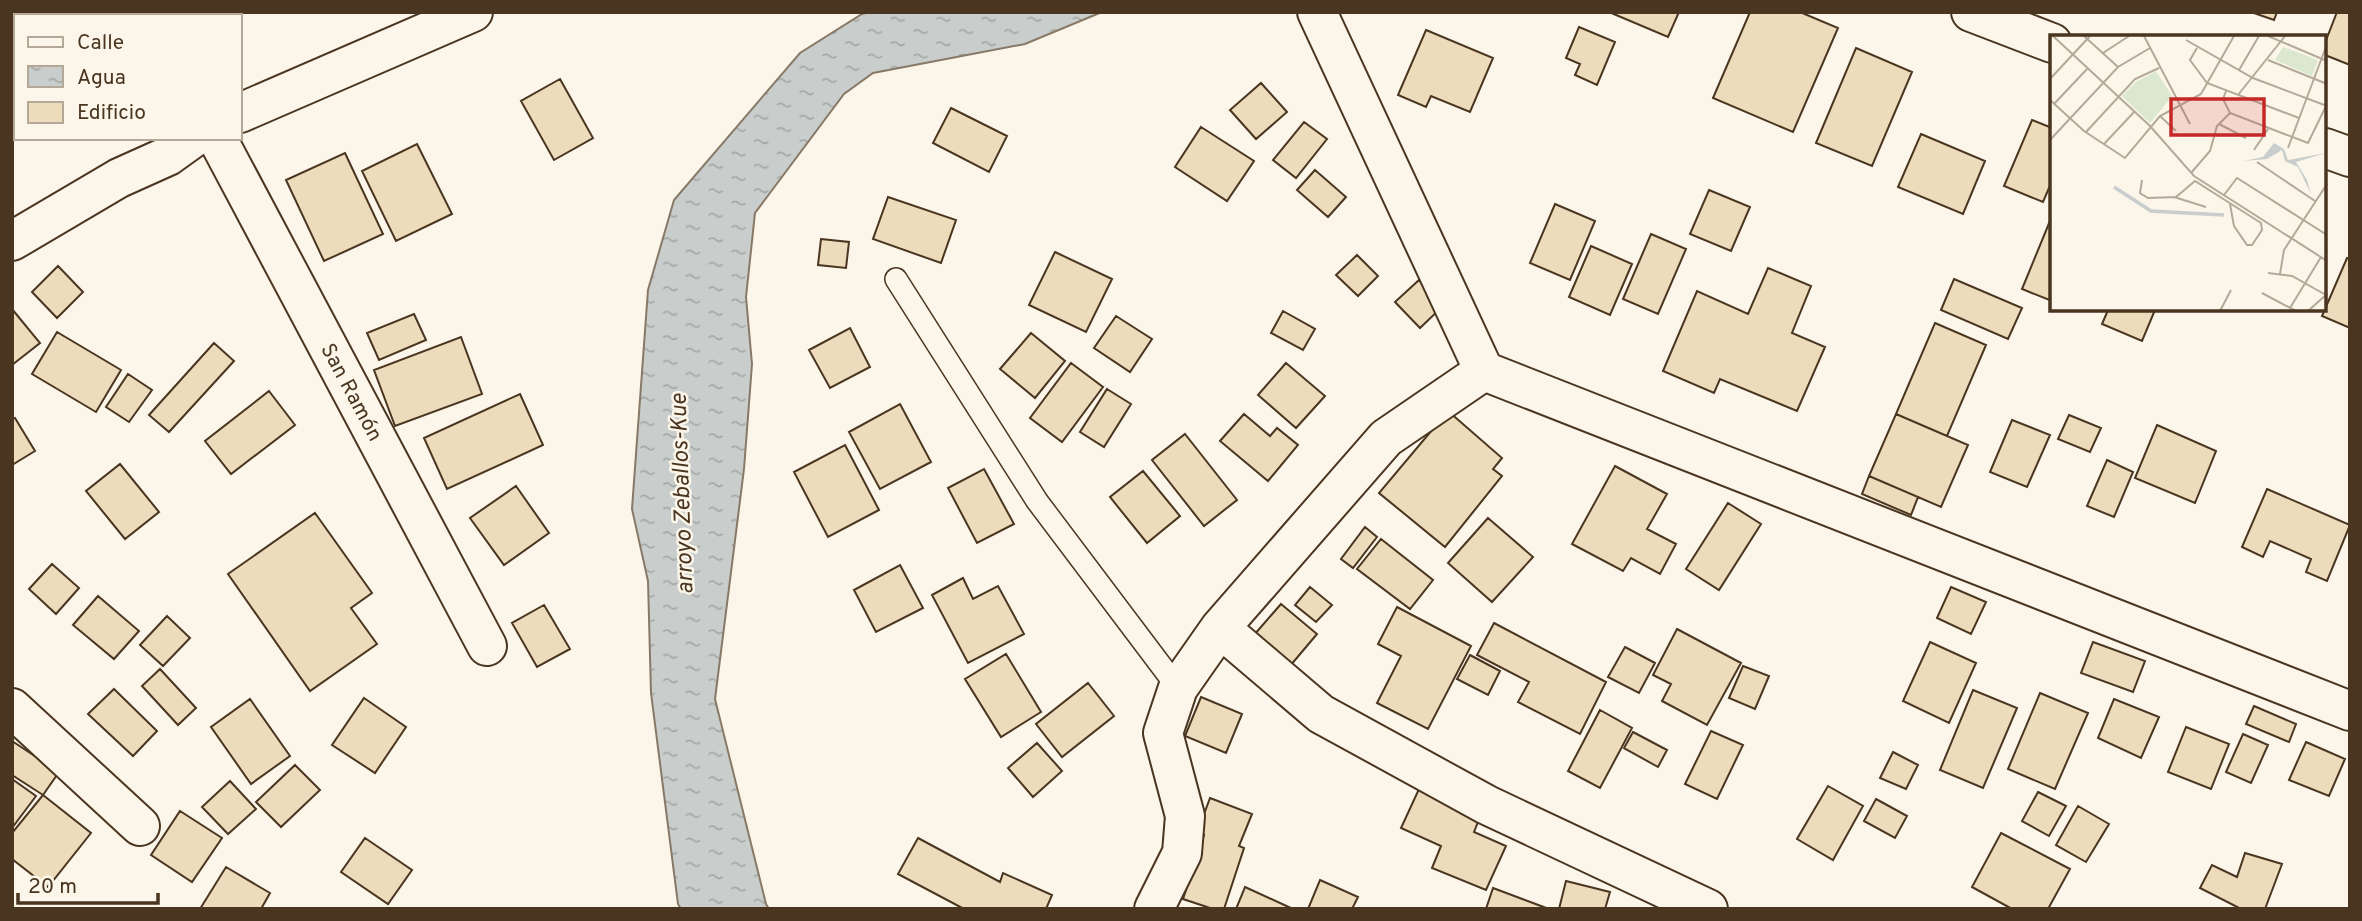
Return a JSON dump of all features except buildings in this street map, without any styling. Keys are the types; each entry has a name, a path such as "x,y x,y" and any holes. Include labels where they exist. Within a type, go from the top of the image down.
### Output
{"street":[{"path":"242,112 473,12"},
{"path":"1317,12 1484,371 2350,711"},
{"path":"1970,12 2050,42"},
{"path":"12,241 118,178 168,156 189,140"},
{"name":"San Ramón","path":"218,140 488,646"},
{"path":"2327,149 2350,157"},
{"path":"1154,909 1182,853 1185,816 1163,733 1178,688 1220,628 1386,438 1484,371"},
{"path":"1220,628 1321,714 1487,805 1708,909"},
{"path":"12,709 140,825"}],"lane":[{"path":"897,279 1037,501 1178,688"}],"water":[{"name":"arroyo Zeballos-Kue","path":"1102,12 1025,44 873,73 844,94 755,213 746,297 752,364 744,469 715,699 769,909 681,909 678,904 651,693 648,581 632,509 648,290 674,200 800,53 862,14"}]}
